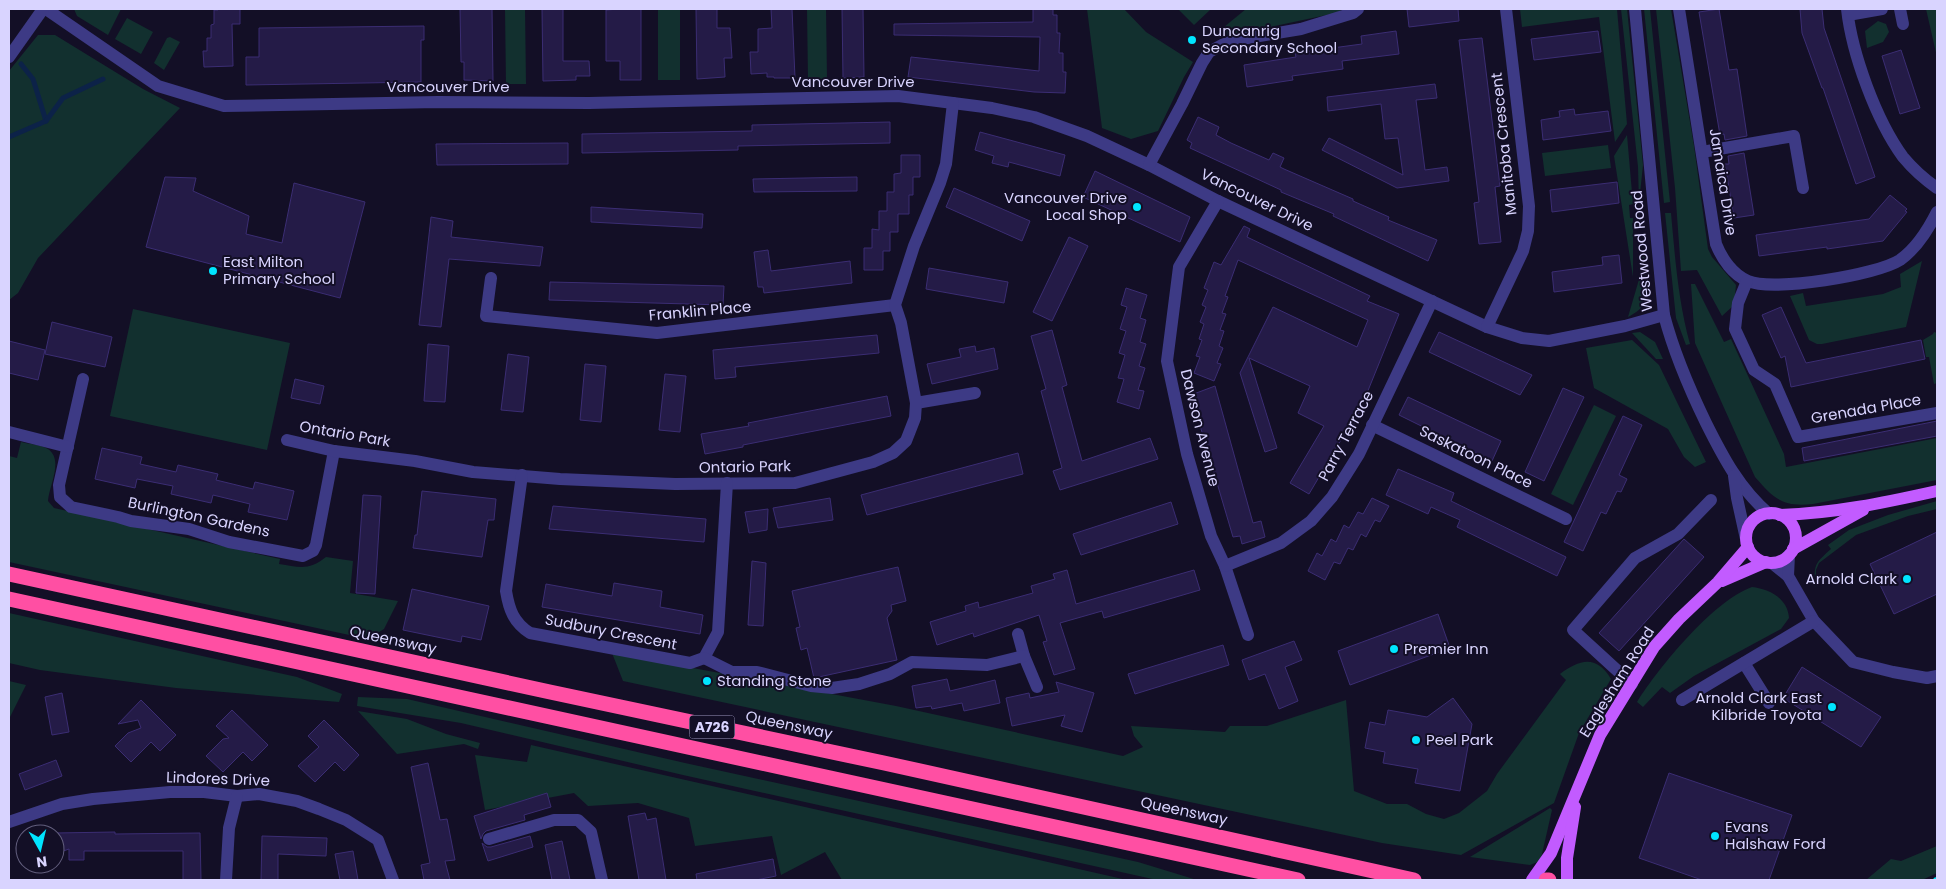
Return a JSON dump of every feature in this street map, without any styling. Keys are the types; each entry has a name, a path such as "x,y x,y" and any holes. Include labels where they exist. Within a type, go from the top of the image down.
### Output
{"highway":[{"name":"Queensway","path":"9,574 903,767 1414,880"},
{"name":"A726","path":"9,599 1298,880"}],"main road":[{"path":"1870,507 1791,552 1782,560 1769,562 1758,559 1752,554 1747,543 1747,531 1757,518 1774,514 1820,513 1870,507 1937,491"},
{"path":"1774,514 1792,525 1796,541 1791,552"},
{"name":"Eaglesham Road","path":"1532,880 1551,853 1600,734 1654,648 1679,618 1718,582 1747,543"},
{"name":"Eaglesham Road","path":"1718,582 1769,562"},
{"name":"Eaglesham Road","path":"1568,880 1567,858 1578,787"}],"street":[{"path":"9,57 45,9"},
{"name":"Vancouver Drive","path":"45,9 158,86 224,106 438,102 589,103 898,96 992,108 1034,117 1086,136 1149,165 1218,202 1487,327 1522,338 1549,341 1625,326 1664,315"},
{"path":"1149,165 1209,52 1236,40 1301,29 1353,13 1358,9"},
{"name":"Manitoba Crescent","path":"1487,327 1523,251 1528,230 1529,206 1506,9"},
{"name":"Westwood Road","path":"1635,9 1664,315 1670,340 1684,375 1734,476 1758,505 1774,514"},
{"name":"Jamaica Drive","path":"1679,9 1716,244 1721,256 1730,268 1747,281"},
{"path":"1882,9 1848,12 1856,53 1887,131 1903,156 1920,176 1937,188"},
{"path":"1900,9 1903,24"},
{"path":"895,305 914,246 946,164 953,103"},
{"path":"1702,152 1794,136 1802,188"},
{"name":"Dawson Avenue","path":"1218,202 1179,267 1167,361 1187,454 1211,536 1225,566 1248,635"},
{"path":"1747,281 1763,285 1785,285 1878,270 1900,260 1914,247 1928,230 1937,212"},
{"name":"Franklin Place","path":"491,278 486,316 657,334 895,305"},
{"name":"Grenada Place","path":"1747,281 1738,303 1735,329 1754,370 1775,384 1798,437 1937,413"},
{"name":"Parry Terrace","path":"1225,566 1281,543 1311,521 1332,497 1359,454 1432,301"},
{"name":"Ontario Park","path":"287,440 334,451 415,461 473,472 675,484 795,483 873,462 893,453 906,441 915,418 916,403 901,323 895,305"},
{"name":"Burlington Gardens","path":"83,380 59,485 60,497 65,504 71,507 131,521 190,529 230,542 303,556 313,551 316,545 334,451"},
{"path":"916,403 975,393"},
{"name":"Saskatoon Place","path":"1372,425 1566,519"},
{"path":"9,432 68,447"},
{"name":"Sudbury Crescent","path":"522,475 506,591 508,608 522,627 530,633 690,664 704,658"},
{"name":"Westwood Road","path":"1734,476 1747,543"},
{"path":"727,483 718,632 704,658 732,672 757,672 811,686 832,688 859,684 890,674 912,662 987,665 1024,656"},
{"path":"1632,684 1573,630 1635,558 1678,534 1711,500"},
{"path":"1788,576 1791,552"},
{"path":"1769,562 1788,576 1814,621 1853,662 1928,678 1937,676"},
{"path":"1682,700 1814,621"},
{"path":"1018,634 1036,687"},
{"path":"1744,663 1769,704"},
{"name":"Lindores Drive","path":"9,822 62,804 93,799 170,792 204,792 237,796 259,794 297,801 346,820 378,840 393,880"},
{"path":"226,880 229,828 237,796"},
{"path":"489,839 554,820 578,820 591,832 602,880"}],"green space":[{"path":"74,9 121,9 108,35 77,16"},
{"path":"505,9 525,9 526,84 506,84"},
{"path":"658,9 680,9 680,80 658,80"},
{"path":"807,9 826,9 827,79 808,79"},
{"path":"1087,9 1124,9 1146,32 1193,62 1158,131 1131,139 1102,128"},
{"path":"1178,9 1211,9 1194,25"},
{"path":"1246,9 1343,9 1336,13 1228,36 1224,27"},
{"path":"1520,9 1617,9 1627,124 1615,142 1599,17 1522,27"},
{"path":"1621,9 1627,9 1643,165 1639,203 1638,167"},
{"path":"1644,9 1650,9 1670,202 1664,203"},
{"path":"1656,9 1671,9 1694,146 1708,249 1712,257 1736,285 1734,305 1722,316 1697,270 1681,271 1675,188"},
{"path":"1926,9 1937,9 1937,57"},
{"path":"127,18 153,32 141,54 115,39"},
{"path":"1878,21 1886,24 1889,32 1883,42 1867,48 1865,31"},
{"path":"38,35 55,35 143,89 180,108 38,258 18,293 9,300 9,71"},
{"path":"170,37 180,42 164,70 154,63 167,38"},
{"path":"1627,135 1633,204 1629,205 1630,218 1633,218 1633,277 1614,156"},
{"path":"1608,145 1611,168 1545,176 1542,153"},
{"path":"1665,213 1671,213 1680,295 1690,344 1686,345 1676,318"},
{"path":"1641,244 1648,276 1648,295 1645,303 1628,317 1640,276"},
{"path":"1922,261 1906,327 1822,344 1809,340 1790,296 1803,293 1806,306 1883,294 1901,287 1900,274"},
{"path":"1691,284 1695,284 1724,342 1731,339 1784,454 1786,467 1937,438 1937,480 1803,505 1787,503 1774,496 1755,477 1695,343"},
{"path":"133,309 290,343 267,450 110,416"},
{"path":"1640,332 1655,342 1663,359 1656,359 1632,333"},
{"path":"1934,332 1937,333 1937,383 1934,384 1929,357 1926,357 1923,340"},
{"path":"1632,340 1659,365 1706,462 1695,467 1684,457 1668,429 1594,388 1586,348"},
{"path":"1594,405 1616,416 1573,505 1551,494"},
{"path":"21,442 48,449 53,454 55,466 48,501 54,508 280,559 279,564 304,567 326,557 353,561 350,593 398,601 384,629 368,639 9,562 9,456 17,458"},
{"path":"1937,501 1937,509 1908,516 1856,535 1819,563 1816,570 1816,588 1815,570 1816,566 1821,558 1831,549 1828,545 1849,530 1888,515"},
{"path":"1752,587 1765,590 1782,600 1788,611 1789,618 1781,629 1694,676 1670,693 1662,687 1643,707 1637,702 1659,671 1704,620 1737,595"},
{"path":"9,613 297,677 342,694 339,702 176,688 40,670 9,663"},
{"path":"612,653 896,706 1123,756 1143,747 1134,736 1131,726 1225,732 1230,726 1267,726 1346,700 1354,791 1387,804 1407,804 1426,814 1444,819 1459,813 1487,791 1497,774 1566,680 1560,674 1574,665 1587,662 1599,666 1611,679 1579,733 1554,803 1461,855 1382,843 623,681"},
{"path":"9,681 26,685 9,719"},
{"path":"358,697 407,699 685,763 1138,862 1197,880 1157,880 683,775 461,723 357,706"},
{"path":"358,711 407,719 446,734 480,743 478,749 464,744 397,754"},
{"path":"531,745 1127,880 842,880 825,852 781,875 772,836 695,846 689,818 638,803 588,806 574,793 485,810 475,755 527,762"},
{"path":"1550,808 1552,810 1540,861 1530,865 1470,857"},
{"path":"1937,846 1937,873 1922,880 1866,880 1891,859 1901,861"}],"building":[{"path":"240,9 240,24 232,24 233,66 204,67 203,51 207,51 207,38 211,38 211,25 214,24 214,10"},
{"path":"460,9 492,9 493,81 464,80 464,62 461,62"},
{"path":"542,9 563,9 563,61 589,61 590,76 576,76 576,80 543,81"},
{"path":"641,9 641,80 620,80 620,61 606,61 606,10"},
{"path":"696,9 717,9 717,28 730,28 732,58 724,58 725,77 697,79"},
{"path":"771,9 792,9 795,78 767,77 767,73 751,74 750,52 758,52 758,29 772,28"},
{"path":"842,9 863,9 864,77 843,78"},
{"path":"1033,9 1053,9 1053,15 1057,15 1057,33 1060,33 1059,53 1063,53 1063,72 1066,72 1065,93 1034,92 908,77 911,57 1039,71 1040,37 894,35 894,24 1033,22"},
{"path":"1407,9 1458,9 1459,21 1409,27"},
{"path":"1719,9 1729,70 1737,69 1747,136 1725,140 1724,134 1720,135 1699,12"},
{"path":"1800,9 1822,9 1824,28 1875,177 1856,184 1802,33"},
{"path":"424,26 424,40 421,40 421,82 246,85 246,57 259,57 259,28"},
{"path":"1396,31 1399,54 1342,61 1343,69 1292,76 1293,80 1247,87 1244,65 1296,57 1295,53 1362,44 1361,36"},
{"path":"1598,31 1601,52 1534,60 1531,39"},
{"path":"1482,38 1500,186 1495,187 1501,242 1479,244 1474,203 1479,202 1459,40"},
{"path":"1901,50 1920,108 1900,114 1882,56"},
{"path":"1435,84 1437,98 1416,100 1425,170 1447,167 1449,181 1397,188 1322,150 1329,138 1403,175 1398,138 1385,139 1381,104 1328,111 1327,97"},
{"path":"1574,109 1575,115 1608,111 1611,131 1543,140 1541,120 1560,117 1559,111"},
{"path":"1198,117 1219,127 1216,135 1231,143 1269,160 1273,153 1284,158 1280,167 1353,199 1353,201 1389,217 1388,220 1437,240 1428,261 1333,216 1334,214 1281,192 1281,190 1190,148 1192,143 1187,140"},
{"path":"890,122 890,143 738,146 738,150 582,153 582,134 752,131 752,125"},
{"path":"980,132 1065,155 1060,176 1009,162 1008,167 992,163 994,156 975,150"},
{"path":"568,143 568,164 437,165 436,144"},
{"path":"1744,153 1754,215 1734,218 1725,164 1729,164 1728,156"},
{"path":"901,155 920,155 920,177 913,177 913,195 909,195 909,214 898,214 898,232 890,232 890,251 883,251 883,270 864,270 864,248 872,248 872,229 879,230 879,211 887,211 887,192 894,192 894,174 901,173"},
{"name":"Vancouver Drive Local Shop","path":"1095,171 1190,217 1180,242 1083,197"},
{"path":"165,177 196,178 193,191 249,216 246,234 282,243 294,183 365,202 340,298 146,247"},
{"path":"857,177 857,191 754,192 753,179"},
{"path":"1617,182 1619,203 1552,212 1550,190"},
{"path":"954,188 1030,221 1022,241 946,207"},
{"path":"1890,195 1907,209 1905,211 1907,212 1883,241 1759,256 1756,235 1869,219"},
{"path":"591,207 703,214 702,228 591,222"},
{"path":"431,217 453,221 451,237 543,247 540,266 449,259 441,327 419,325"},
{"path":"1244,226 1250,229 1247,237 1370,296 1367,301 1399,314 1348,440 1342,438 1309,494 1290,483 1324,426 1298,413 1310,386 1249,358 1277,448 1265,452 1240,373 1273,307 1357,347 1368,320 1238,260 1225,296 1228,297 1222,313 1226,314 1220,330 1224,331 1219,346 1223,348 1217,363 1221,364 1214,381 1194,373 1200,357 1196,356 1202,340 1199,339 1204,324 1200,322 1206,307 1202,305 1208,290 1204,288 1214,262 1221,265"},
{"path":"1069,237 1088,246 1052,321 1033,312"},
{"path":"768,250 771,271 850,261 852,283 764,293 763,287 758,287 754,252"},
{"path":"1619,255 1622,283 1554,292 1552,272 1603,265 1602,257"},
{"path":"929,268 1008,282 1004,303 926,289"},
{"path":"550,282 724,286 723,305 549,300"},
{"path":"1126,288 1147,295 1140,318 1146,320 1140,342 1146,344 1139,366 1145,368 1138,390 1144,391 1139,409 1117,402 1124,379 1118,378 1125,355 1119,353 1126,331 1120,329 1127,307 1121,305"},
{"path":"1781,307 1806,363 1921,340 1925,359 1791,387 1785,356 1781,358 1762,315"},
{"path":"52,322 112,337 105,367 45,354"},
{"path":"1052,330 1067,385 1062,387 1082,461 1150,438 1158,459 1060,490 1053,471 1062,468 1041,391 1046,389 1031,336"},
{"path":"1439,332 1532,375 1520,395 1429,352"},
{"path":"877,335 879,353 735,367 736,377 715,379 713,350"},
{"path":"9,341 45,350 38,380 9,373"},
{"path":"428,344 449,346 445,402 424,401"},
{"path":"975,346 976,352 994,348 998,369 932,384 927,364 961,357 959,349"},
{"path":"508,354 529,357 523,412 501,410"},
{"path":"585,364 606,366 601,422 580,420"},
{"path":"665,374 686,376 680,432 659,430"},
{"path":"295,379 324,386 320,404 291,398"},
{"path":"1215,386 1253,523 1261,521 1265,537 1242,544 1240,536 1233,537 1191,395"},
{"path":"1563,388 1584,397 1544,481 1525,472"},
{"path":"887,396 891,416 705,454 701,434 749,426 748,423"},
{"path":"1408,397 1501,441 1492,461 1399,415"},
{"path":"1623,416 1642,425 1619,475 1627,479 1621,492 1617,491 1606,514 1601,512 1583,551 1564,542"},
{"path":"1937,421 1937,436 1804,461 1802,448"},
{"path":"102,448 142,457 140,464 176,472 178,465 218,474 216,480 253,489 255,482 294,491 287,520 248,512 250,504 213,495 211,503 171,494 173,486 137,479 135,488 95,479"},
{"path":"1018,453 1023,474 867,515 861,495"},
{"path":"1398,469 1454,493 1451,501 1566,557 1557,576 1457,527 1460,520 1431,507 1428,514 1386,495"},
{"path":"422,491 496,499 494,520 488,520 482,557 413,548 415,535 417,535"},
{"path":"363,495 381,496 375,594 356,593"},
{"path":"830,498 833,520 778,528 773,508"},
{"path":"1372,498 1389,506 1380,522 1375,520 1366,537 1361,534 1353,550 1348,548 1340,564 1334,562 1325,580 1308,571 1317,553 1322,556 1331,539 1336,542 1344,525 1349,528 1358,512 1363,514"},
{"path":"1171,502 1178,524 1081,555 1073,534"},
{"path":"553,506 706,519 704,542 549,529"},
{"path":"768,509 767,530 749,533 745,512"},
{"name":"Arnold Clark","path":"1937,532 1937,594 1894,614 1870,564"},
{"path":"1684,539 1704,557 1619,651 1599,633"},
{"path":"752,561 766,563 763,626 748,625"},
{"path":"898,567 906,601 891,605 892,611 887,618 897,660 814,678 807,648 801,650 796,628 800,627 792,591"},
{"path":"1067,570 1076,604 1194,570 1200,590 1104,618 1102,611 1060,623 1075,669 1054,675 1043,642 1047,641 1039,615 974,637 973,633 937,645 930,622 966,611 965,606 978,602 979,608 1033,593 1031,586 1055,579 1053,574"},
{"path":"614,583 662,591 660,607 703,615 700,634 542,607 546,584 612,596"},
{"path":"412,589 489,606 481,640 462,636 461,642 403,630"},
{"name":"Premier Inn","path":"1438,614 1450,648 1350,685 1338,651"},
{"path":"1294,641 1302,660 1285,667 1298,701 1279,709 1265,674 1249,680 1242,660"},
{"path":"1223,645 1229,665 1135,694 1128,674"},
{"name":"Arnold Clark East Kilbride Toyota","path":"1802,667 1881,717 1861,747 1783,698"},
{"path":"947,679 950,691 995,680 1000,703 964,711 962,703 932,709 931,706 916,708 912,686"},
{"path":"1056,682 1094,693 1082,732 1061,726 1065,715 1012,726 1006,698 1029,693 1030,698 1059,692"},
{"path":"62,693 69,732 52,735 45,697"},
{"path":"1453,698 1472,724 1460,791 1415,783 1418,769 1383,763 1385,752 1365,748 1370,722 1385,725 1388,710 1427,717"},
{"path":"141,700 176,735 160,751 151,742 131,762 115,746 128,733 141,728 138,720 118,724"},
{"path":"232,710 268,745 252,761 243,752 223,772 206,756 223,739 229,738 216,726"},
{"path":"324,720 359,755 344,771 335,762 315,782 298,766 319,747 308,736"},
{"path":"56,760 62,776 25,790 19,774"},
{"path":"428,763 440,820 447,819 455,860 445,861 450,880 424,880 421,865 430,863 411,767"},
{"name":"Evans Halshaw Ford","path":"1669,773 1792,815 1769,880 1702,880 1639,858"},
{"path":"547,793 551,807 524,815 525,820 486,831 481,839 474,816"},
{"path":"645,813 647,820 656,818 666,880 639,880 628,816"},
{"path":"65,833 200,833 201,880 183,880 183,851 84,851 84,860 69,860 69,849 65,850"},
{"path":"262,836 327,838 326,856 278,854 278,880 261,880"},
{"path":"530,836 533,847 488,861 482,843 487,847 491,847"},
{"path":"562,841 570,880 552,880 545,845"},
{"path":"353,851 358,880 340,880 335,854"},
{"path":"773,859 776,876 756,880 697,880 696,874"}],"waterway":[{"path":"21,64 33,79 46,121"},
{"path":"9,137 46,121 63,98 103,79"}],"place":[{"name":"Duncanrig Secondary School","path":"1192,40"},
{"name":"Vancouver Drive Local Shop","path":"1137,207"},
{"name":"East Milton Primary School","path":"213,271"},
{"name":"Arnold Clark","path":"1907,579"},
{"name":"Premier Inn","path":"1394,649"},
{"name":"Standing Stone","path":"707,681"},
{"name":"Arnold Clark East Kilbride Toyota","path":"1832,707"},
{"name":"Peel Park","path":"1416,740"},
{"name":"Evans Halshaw Ford","path":"1715,836"}]}
